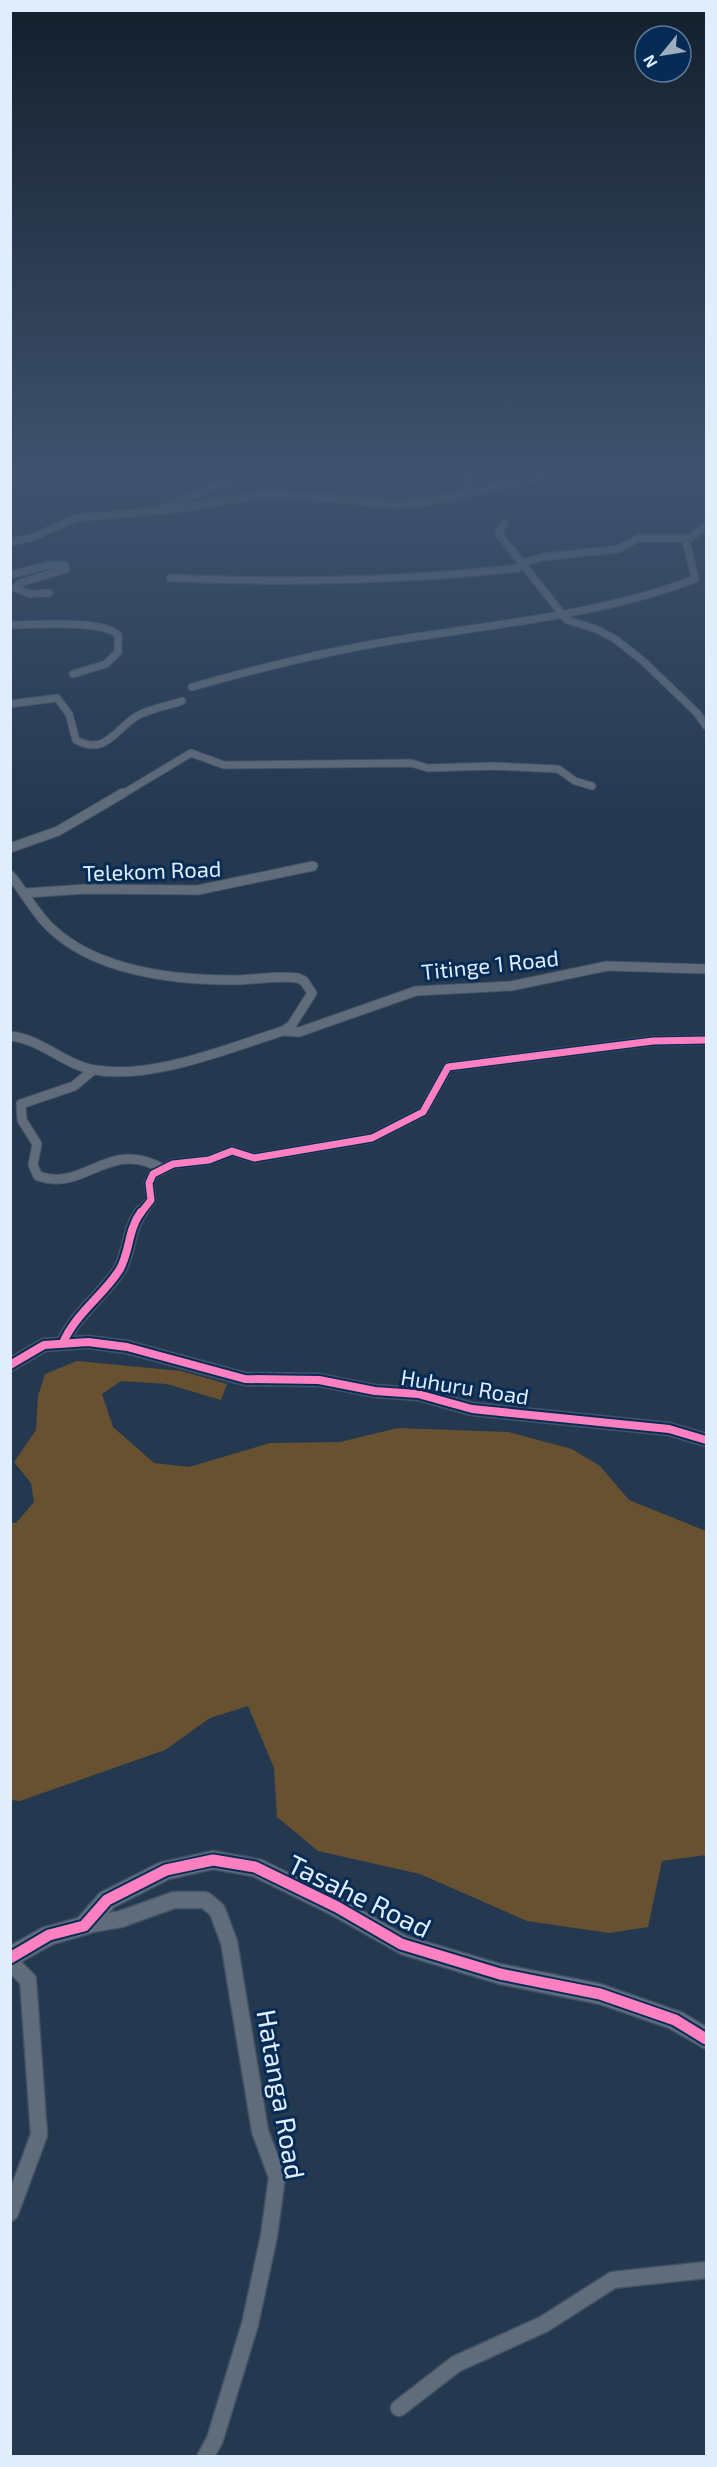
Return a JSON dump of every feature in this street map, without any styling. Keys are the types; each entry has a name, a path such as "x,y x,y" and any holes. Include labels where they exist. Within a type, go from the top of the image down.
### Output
{"street":[{"path":"17,586 15,588 30,594 49,593"},
{"path":"541,586 567,620 596,629 615,639 643,661 697,712 706,726"},
{"path":"192,687 247,670 396,640 458,633 562,613 653,595 676,586"},
{"path":"10,625 88,626 113,630 118,635 118,652 106,664 74,674"},
{"path":"10,704 57,698 69,714 76,740 87,747 103,744 137,716 182,701"},
{"path":"10,848 61,830 191,753 224,765 411,763 428,768 548,768 558,769 575,781 592,786"},
{"name":"Telekom Road","path":"26,893 86,890 198,890 222,887 312,866"},
{"path":"10,875 52,929 64,939 124,965 174,976 207,979 298,978 304,981 312,993 291,1026 283,1031"},
{"name":"Titinge 1 Road","path":"10,1036 43,1044 69,1062 93,1070 123,1072 155,1067 283,1031 299,1032 416,991 511,986 607,966 706,969"},
{"path":"63,1342 70,1326 96,1301 121,1268 133,1223 151,1200 149,1183 153,1174 173,1164 209,1160 232,1151 254,1158 325,1148 372,1138 423,1112 448,1067 653,1041 706,1040"},
{"path":"93,1070 74,1086 21,1104 18,1112 22,1123 37,1144 32,1165 36,1173 50,1181 65,1179 128,1157 150,1161 163,1169"},
{"name":"Huhuru Road","path":"10,1365 44,1345 88,1342 127,1347 245,1379 319,1380 375,1391 418,1394 472,1409 669,1429 706,1440"},
{"name":"Tasahe Road","path":"84,1926 107,1900 166,1870 213,1860 255,1867 337,1906 401,1944 500,1974 600,1994 675,2020 706,2039"},
{"name":"Hatanga Road","path":"84,1926 121,1919 174,1900 205,1900 217,1910 229,1942 260,2131 277,2177 269,2236 250,2324 215,2439 206,2457"},
{"path":"10,2213 39,2135 28,1980 10,1960 49,1935 84,1926"},
{"path":"399,2408 456,2364 544,2324 613,2280 706,2270"}],"shaded area":[{"path":"77,1361 181,1371 227,1384 221,1400 167,1384 121,1381 102,1394 113,1427 154,1463 189,1467 270,1443 340,1442 398,1428 508,1432 572,1449 600,1466 629,1500 706,1531 706,1855 662,1861 648,1927 609,1933 527,1921 420,1874 318,1851 277,1817 274,1768 248,1706 210,1718 165,1750 20,1801 11,1800 11,1522 16,1523 34,1502 31,1483 14,1462 36,1430 38,1396 45,1374"}],"cycle path":[{"path":"63,1343 70,1326 96,1301 121,1267 133,1223 151,1200 149,1183 153,1174 173,1164 209,1160 232,1151 254,1158 325,1148 372,1138 423,1112 448,1067 653,1041 706,1040"},
{"path":"10,1365 44,1345 88,1342 127,1347 245,1379 319,1380 375,1391 418,1394 472,1409 669,1429 706,1440"},
{"path":"10,1958 49,1935 84,1926 107,1900 166,1870 213,1860 255,1867 337,1907 401,1944 500,1974 600,1994 675,2020 706,2039"}]}
